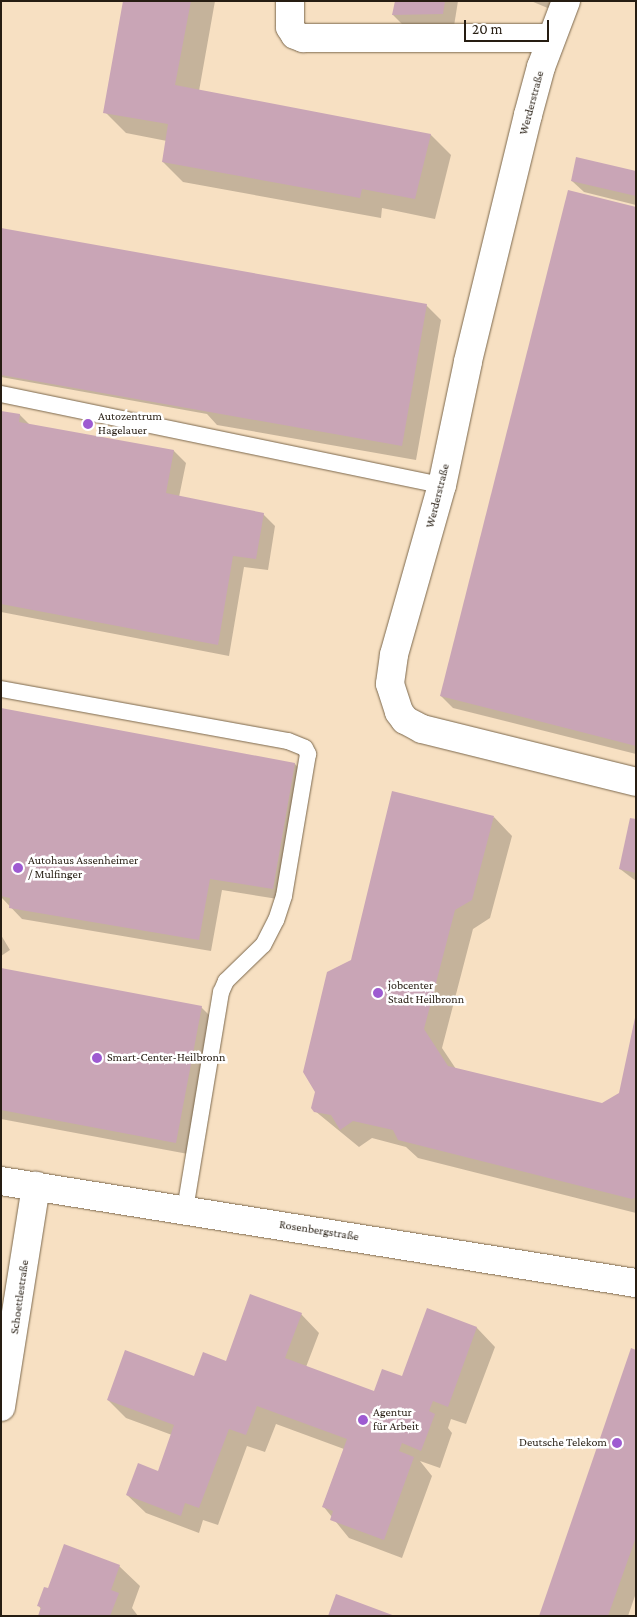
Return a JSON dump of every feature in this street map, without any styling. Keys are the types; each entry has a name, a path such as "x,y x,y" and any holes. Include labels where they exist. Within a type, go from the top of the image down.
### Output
{"street":[{"path":"290,1 290,28 296,35 303,38 552,38"},
{"name":"Werderstraße","path":"566,1 552,38 528,115 487,281 442,485 394,655 390,684 399,712 405,720 422,730 636,782"},
{"name":"Rosenbergstraße","path":"1,1182 185,1209 636,1283"},
{"name":"Schoettlestraße","path":"1,1407 36,1186"}],"lane":[{"path":"1,394 442,485"},
{"path":"1,689 288,741 305,748 308,754 285,887 276,920 263,945 226,981 221,992 185,1209"}],"building":[{"path":"123,1 191,1 175,85 431,134 415,199 362,189 360,198 162,162 168,124 103,113"},
{"path":"395,1 445,1 443,14 392,15"},
{"path":"576,157 636,171 636,196 571,181"},
{"path":"568,190 636,207 636,746 440,696"},
{"path":"1,228 427,304 402,446 1,375"},
{"path":"1,411 20,414 19,422 174,450 166,493 264,513 256,559 233,556 218,645 1,604"},
{"path":"1,708 295,763 273,889 210,879 199,940 9,908 10,898 1,896"},
{"name":"jobcenter Stadt Heilbronn","path":"392,791 494,816 472,900 455,910 424,1029 448,1066 602,1103 619,1093 636,1013 636,1197 632,1199 398,1140 393,1130 353,1121 340,1130 331,1115 314,1112 311,1108 315,1092 303,1072 327,972 351,960"},
{"path":"630,818 636,819 636,873 619,869"},
{"name":"Smart-Center-Heilbronn","path":"1,968 202,1006 176,1143 1,1110"},
{"name":"Agentur für Arbeit","path":"250,1294 302,1313 285,1358 374,1391 382,1369 402,1376 427,1308 477,1327 448,1407 433,1401 429,1411 435,1414 421,1451 402,1443 399,1451 414,1457 384,1540 330,1520 333,1511 322,1507 347,1439 257,1406 246,1435 229,1429 199,1508 185,1503 181,1516 126,1495 138,1463 158,1471 174,1425 107,1400 125,1350 194,1376 203,1352 226,1361"},
{"name":"Deutsche Telekom","path":"631,1348 636,1350 636,1537 608,1616 539,1616"},
{"path":"64,1544 120,1565 111,1590 119,1593 110,1616 38,1616 41,1607 37,1606 44,1587 48,1588"},
{"path":"336,1594 395,1616 328,1616"}],"place":[{"name":"Autozentrum Hagelauer","path":"88,424"},
{"name":"Autohaus Assenheimer / Mulfinger","path":"18,868"},
{"name":"jobcenter Stadt Heilbronn","path":"378,993"},
{"name":"Smart-Center-Heilbronn","path":"97,1058"},
{"name":"Agentur für Arbeit","path":"363,1420"},
{"name":"Deutsche Telekom","path":"617,1443"}]}
